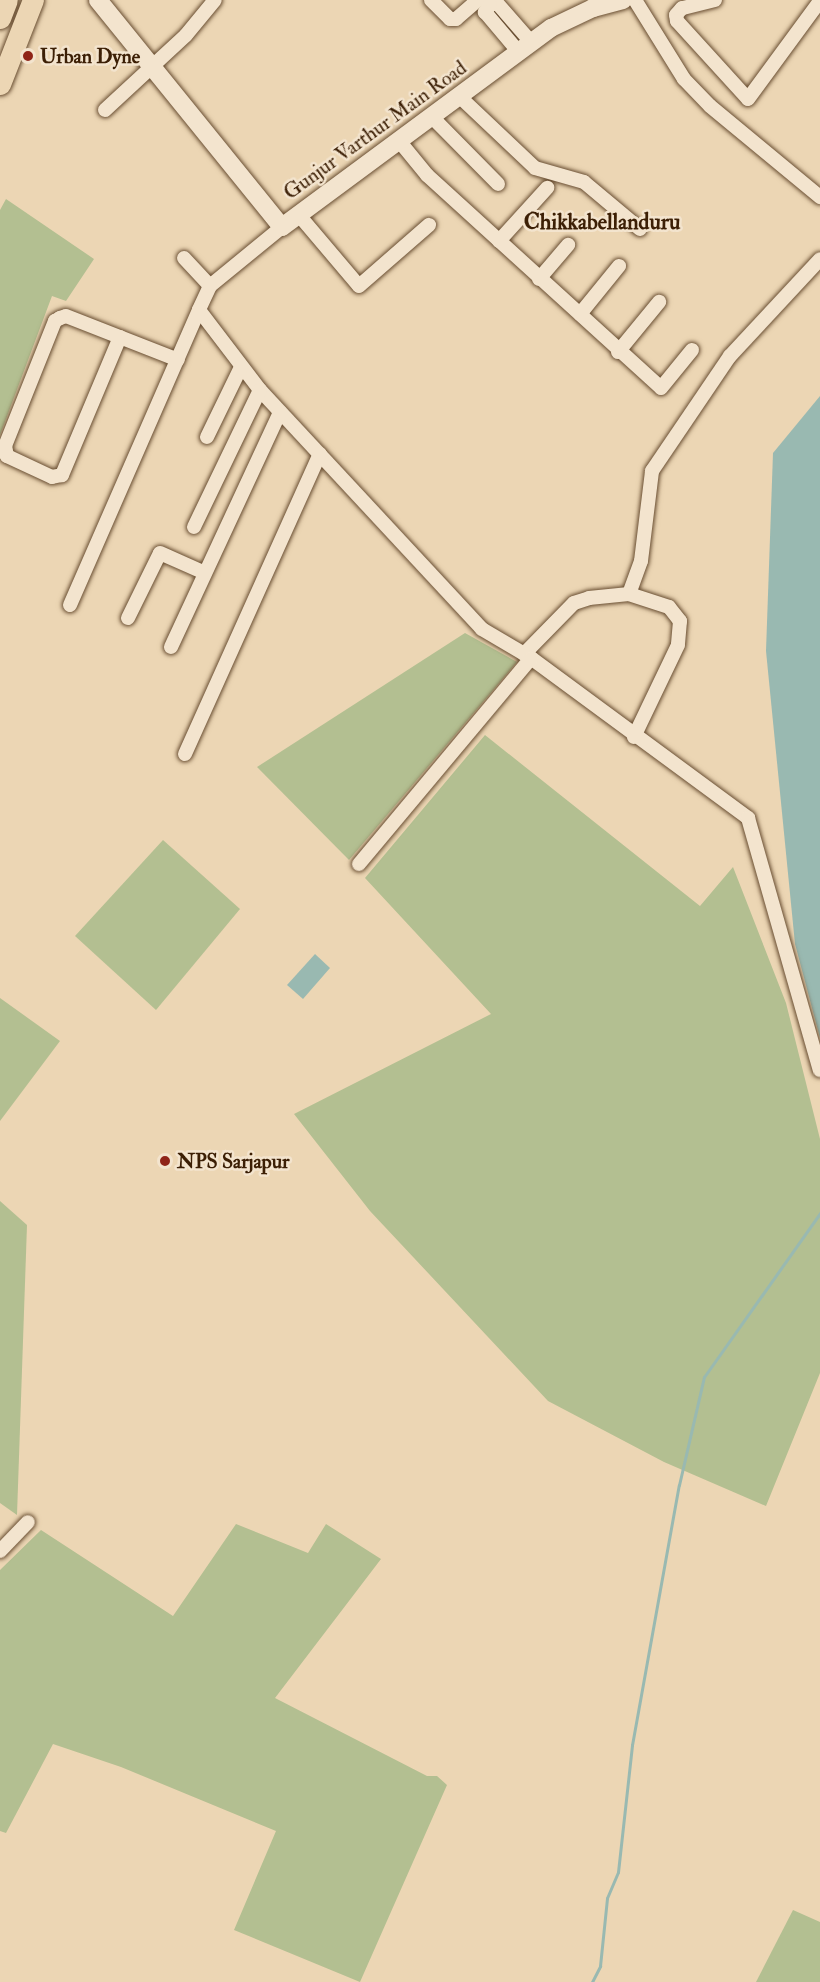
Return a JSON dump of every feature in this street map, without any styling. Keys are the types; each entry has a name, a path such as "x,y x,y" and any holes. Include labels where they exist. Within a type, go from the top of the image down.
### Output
{"main road":[{"path":"0,18 7,0"},
{"path":"0,84 33,0"},
{"name":"Gunjur Varthur Main Road","path":"98,0 282,227 400,142 551,28 603,2 623,0"}],"street":[{"path":"105,110 186,35 215,0"},
{"path":"431,0 450,19 456,19 485,2"},
{"path":"635,0 684,78 710,106 820,197"},
{"path":"715,0 682,8 676,15 677,21 748,99 820,1"},
{"path":"485,2 485,12 525,46"},
{"path":"460,97 535,168 584,182 640,229"},
{"path":"432,117 498,184"},
{"path":"400,142 427,175 580,314 618,352 661,388 692,350"},
{"path":"499,241 546,188"},
{"path":"298,214 359,286 429,225"},
{"path":"70,605 210,286 282,227"},
{"path":"539,279 568,245"},
{"path":"184,258 210,286"},
{"path":"629,594 640,561 652,471 730,356 820,259"},
{"path":"580,314 619,266"},
{"path":"618,352 658,302"},
{"path":"200,309 260,390 482,629 528,656 634,737 748,818 820,1071"},
{"path":"120,337 62,476 52,477 7,456 5,446 55,321 66,316 120,337 178,360"},
{"path":"207,437 241,367"},
{"path":"194,527 260,390"},
{"path":"171,647 280,412"},
{"path":"185,754 320,454"},
{"path":"128,618 160,553 205,573"},
{"path":"359,864 528,656 574,603 629,594 669,607 680,621 678,645 634,737"},
{"path":"0,1551 28,1522"}],"green space":[{"path":"6,199 94,259 66,301 52,296 0,435 0,210"},
{"path":"465,633 517,662 349,860 257,767"},
{"path":"485,735 700,906 733,867 786,1003 820,1139 820,1373 766,1506 664,1462 548,1401 370,1211 294,1114 491,1014 365,878"},
{"path":"163,840 240,909 156,1010 75,936"},
{"path":"0,998 60,1041 0,1121"},
{"path":"0,1201 27,1225 17,1515 0,1503"},
{"path":"236,1524 308,1553 326,1524 381,1559 275,1698 427,1776 437,1776 447,1785 360,1982 234,1930 276,1831 121,1767 53,1744 6,1833 0,1831 0,1570 41,1530 173,1616"},
{"path":"793,1910 820,1922 820,1982 756,1982"}],"water":[{"path":"820,396 820,1038 795,944 766,651 773,453"},
{"path":"315,954 330,968 303,999 287,985"}],"waterway":[{"path":"592,1982 600,1966 607,1898 618,1872 632,1745 679,1485 704,1377 820,1213"}],"place":[{"name":"Urban Dyne","path":"28,56"},
{"name":"NPS Sarjapur","path":"165,1161"}],"district":[{"name":"Chikkabellanduru","path":"602,223"}]}
